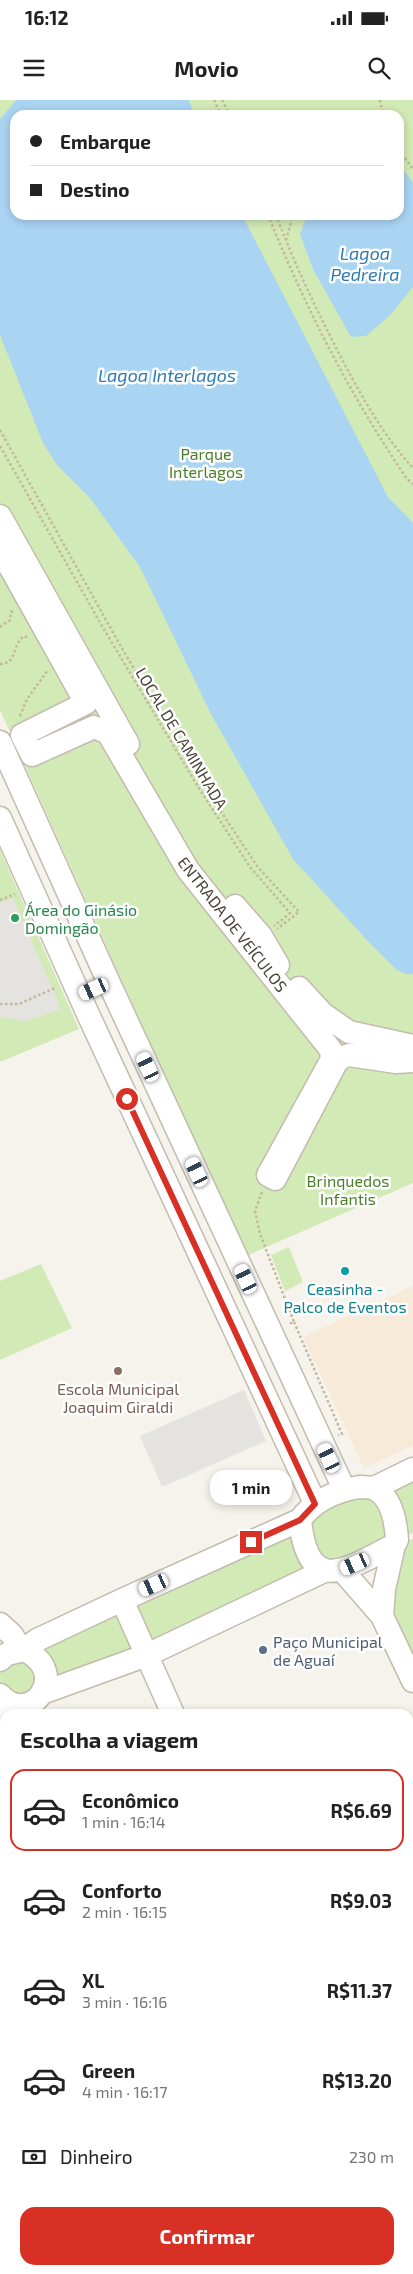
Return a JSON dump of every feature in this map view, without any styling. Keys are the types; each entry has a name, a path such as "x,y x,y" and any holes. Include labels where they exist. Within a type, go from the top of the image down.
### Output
{"street":[{"name":"ENTRADA DE VEÍCULOS","path":"0,516 99,694 200,863 268,933 276,964 323,1014 349,1032 413,1046"},
{"path":"0,549 86,703 22,736 27,745 2,751 344,1489"},
{"name":"ENTRADA DE VEÍCULOS","path":"27,745 32,755 94,727 108,733 188,870 331,1050 332,1059 268,1175 275,1179 336,1063 342,1057 349,1055 396,1062 413,1061"},
{"path":"0,818 76,988 176,1203 308,1512 305,1551 314,1564 333,1571 382,1616 413,1681"},
{"path":"38,904 67,890"},
{"path":"76,988 109,983"},
{"path":"176,1203 205,1190"},
{"path":"0,1660 7,1654 23,1650 37,1640 308,1512 344,1489 374,1488 413,1469"},
{"path":"374,1488 384,1496 393,1514 401,1540 384,1589 382,1616"},
{"path":"21,1706 147,1655 401,1540"},
{"path":"122,1600 171,1709"},
{"path":"0,1624 12,1635 23,1650 40,1660 46,1670 47,1682 21,1706"}],"path":[{"path":"404,157 413,169"},
{"path":"270,220 292,275 326,346 372,428 407,479 413,484"},
{"path":"278,220 296,268 368,407 413,468"},
{"path":"286,242 291,220"},
{"path":"0,430 111,629 195,772 257,866 299,912 268,933"},
{"name":"LOCAL DE CAMINHADA","path":"0,446 102,626 200,790 250,867 290,913 268,933"},
{"path":"0,627 5,625"},
{"path":"0,664 10,661 14,655 14,647 24,636 35,640"},
{"path":"20,719 20,713 48,670 47,661"},
{"path":"0,1004 19,1004 76,988"},
{"path":"294,1322 342,1434 322,1442"}],"shaded area":[{"path":"13,898 61,1009 26,1021 0,1017 0,903"},
{"path":"413,1286 413,1446 364,1468 303,1337"},
{"path":"244,1390 266,1441 162,1487 140,1436"}],"green space":[{"name":"Parque Interlagos","path":"0,100 413,100 413,1183 246,1256 0,710"},
{"name":"Área do Ginásio Domingão","path":"0,850 79,1029 0,1062"},
{"path":"289,1247 303,1282 285,1291 271,1255"},
{"path":"41,1264 72,1328 0,1360 0,1281"},
{"path":"413,1473 413,1533 406,1536 386,1495"},
{"path":"372,1489 395,1530 368,1556 315,1563 308,1512"},
{"path":"298,1522 319,1570 59,1682 55,1666 33,1647"},
{"path":"413,1539 413,1675 386,1615 398,1544"},
{"path":"31,1655 38,1696 0,1692 0,1663"}],"water":[{"name":"Lagoa Interlagos","path":"16,100 189,100 192,110 10,110 10,220 245,220 388,497 413,523 413,974 405,974 397,970 293,859 211,714 140,567 90,498 57,465 43,443 0,335 0,119"},
{"name":"Lagoa Pedreira","path":"404,170 413,183 413,287 390,315 366,336 351,337 313,269 300,234 305,220 404,220"}],"place":[{"name":"Área do Ginásio Domingão","path":"15,918"},
{"name":"Ceasinha - Palco de Eventos","path":"345,1271"},
{"name":"Escola Municipal Joaquim Giraldi","path":"118,1371"},
{"name":"Paço Municipal de Aguaí","path":"263,1650"}],"route":[{"path":"127,1099 315,1504 306,1511 300,1520 251,1542"}],"park label":[{"name":"Brinquedos Infantis","path":"348,1189"}]}
